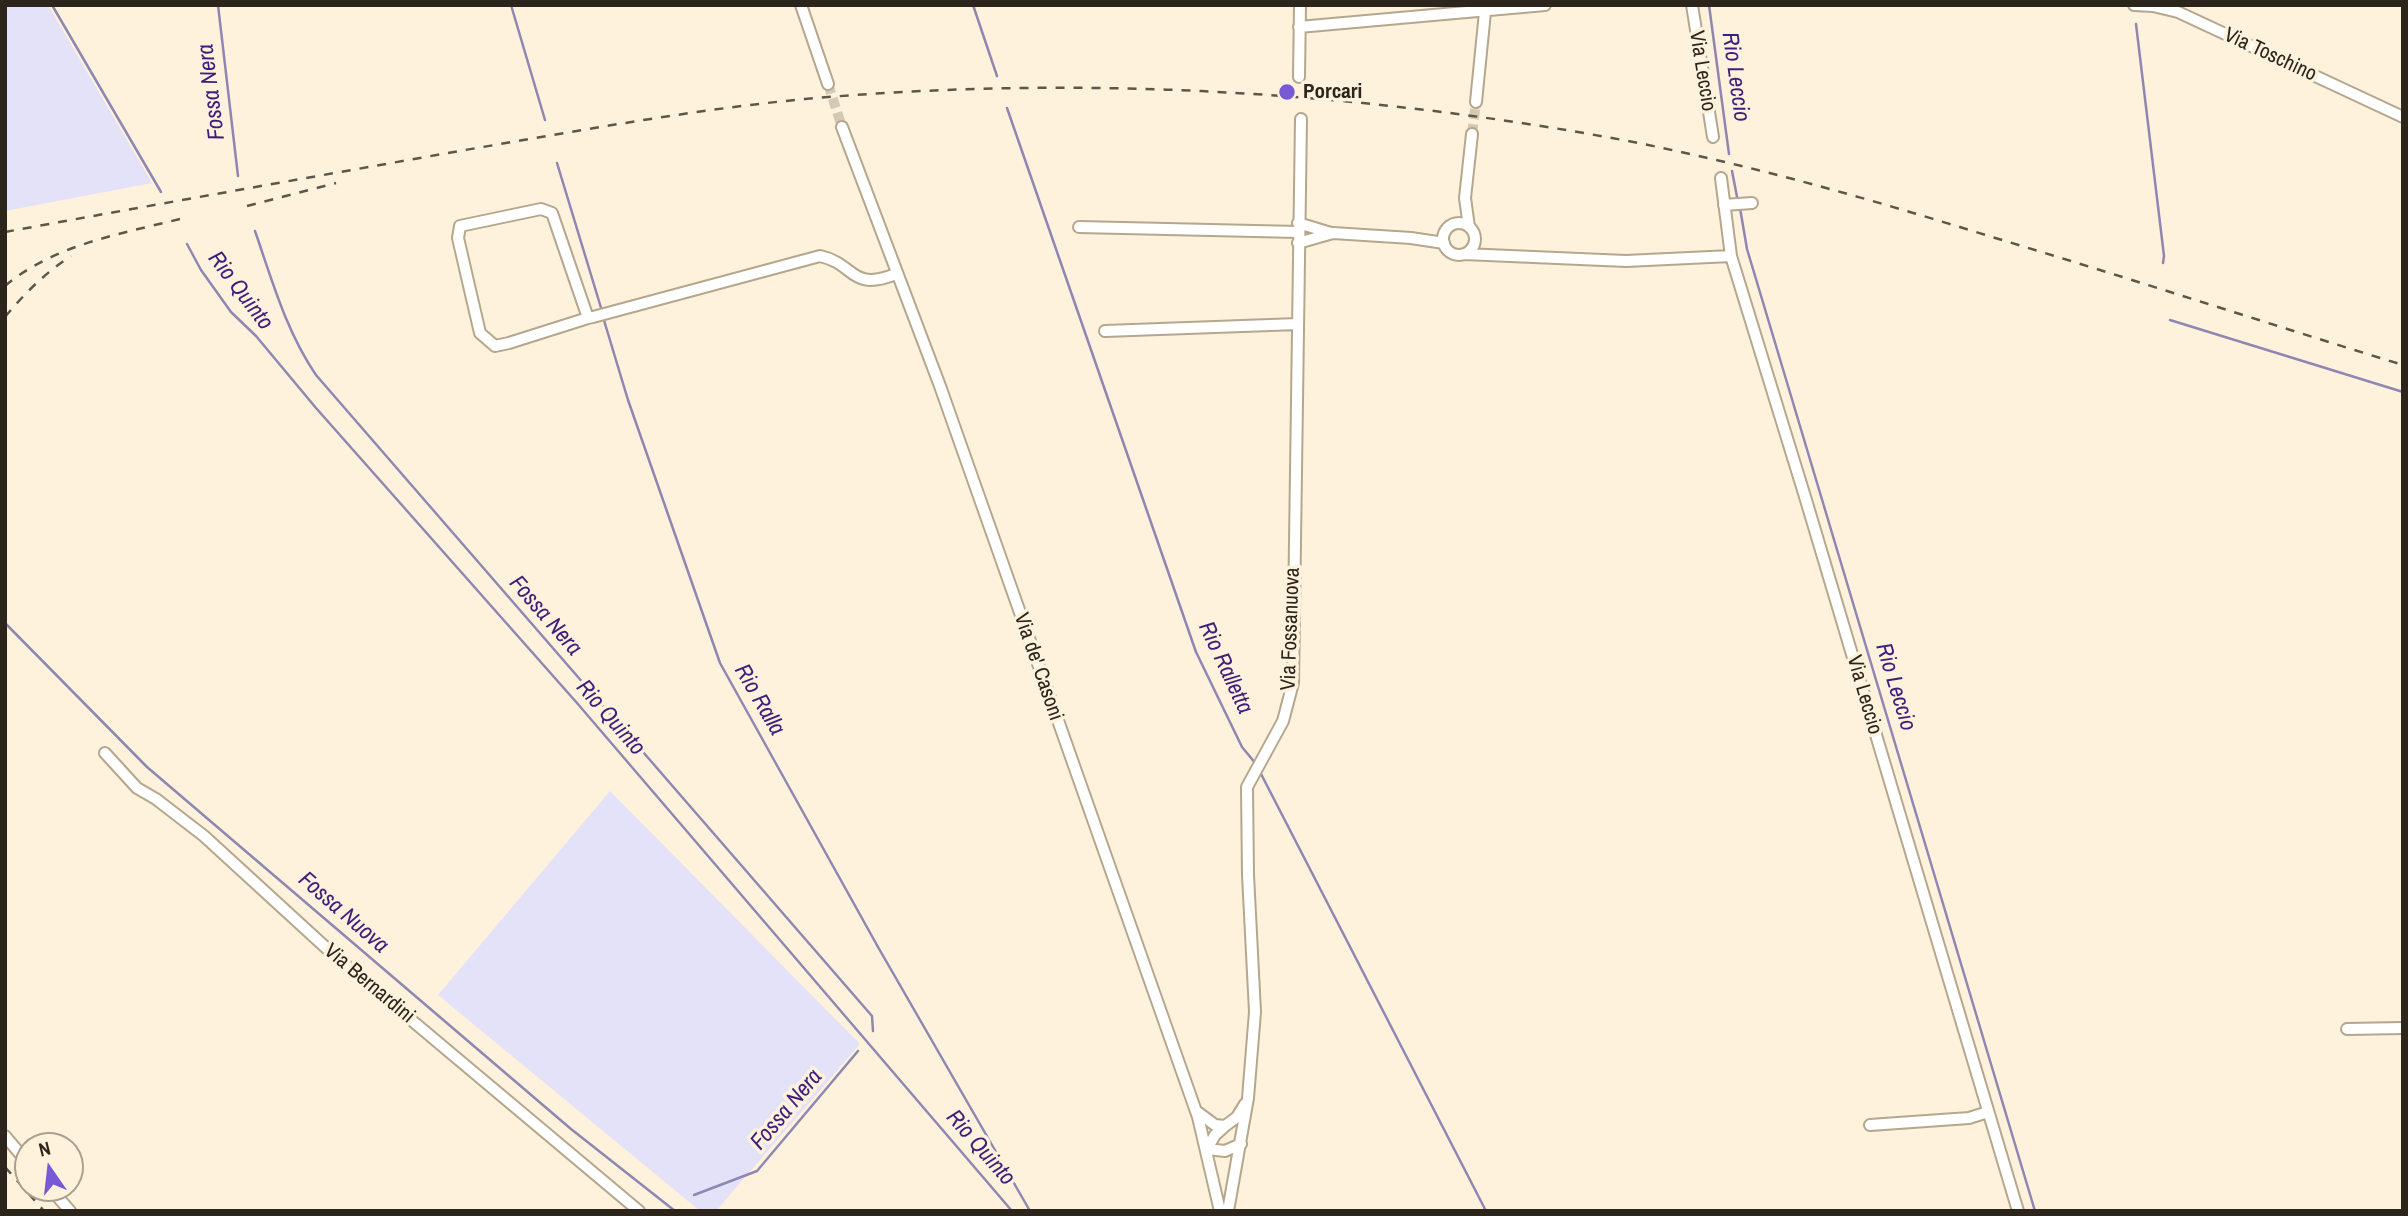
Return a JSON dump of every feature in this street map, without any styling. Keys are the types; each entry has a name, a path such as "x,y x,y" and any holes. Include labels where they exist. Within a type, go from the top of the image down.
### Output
{"street":[{"path":"801,5 828,84"},
{"path":"1299,77 1300,5"},
{"path":"1299,27 1545,5"},
{"name":"Via Leccio","path":"1692,5 1713,137"},
{"name":"Via Toschino","path":"2134,5 2154,6 2178,12 2403,117"},
{"path":"1476,102 1485,12"},
{"name":"Via Fossanuova","path":"1228,1211 1248,1098 1255,1012 1246,820 1247,787 1283,721 1293,683 1301,119"},
{"name":"Via de' Casoni","path":"842,127 940,386 1196,1111 1220,1211"},
{"path":"1464,254 1474,242 1465,198 1472,134"},
{"name":"Via Leccio","path":"1721,178 1731,256 2018,1211"},
{"path":"1465,198 1448,228 1444,243 1454,254 1626,261 1731,256"},
{"path":"1724,205 1749,202"},
{"path":"590,317 552,213 541,209 460,226 458,238 480,333 495,346 608,312 820,256 833,259 856,278 868,281 896,274"},
{"path":"1411,238 1458,223 1469,227"},
{"path":"1079,227 1334,233 1444,243"},
{"path":"1298,233 1334,233"},
{"path":"1474,242 1502,254"},
{"path":"1105,331 1298,324"},
{"name":"Via Bernardini","path":"105,753 137,788 156,799 204,836 335,956 639,1211"},
{"path":"2347,1029 2403,1028"},
{"path":"1241,1144 1225,1151 1207,1149 1215,1135 1237,1117 1248,1098"},
{"path":"1196,1111 1216,1125 1225,1126"},
{"path":"1870,1125 1969,1118 1988,1112"}],"shaded area":[{"path":"5,5 48,5 152,183 5,211"},
{"path":"610,791 860,1044 716,1211 700,1211 438,995"}],"waterway":[{"name":"Rio Quinto","path":"52,5 161,192"},
{"name":"Fossa Nera","path":"218,5 238,176"},
{"name":"Rio Ralla","path":"511,5 545,120"},
{"name":"Rio Ralletta","path":"973,5 997,76"},
{"name":"Rio Leccio","path":"1709,5 1729,154"},
{"path":"2136,24 2163,263"},
{"name":"Rio Ralletta","path":"1007,108 1196,652 1242,747 1256,764"},
{"name":"Rio Ralla","path":"557,163 602,311"},
{"name":"Rio Leccio","path":"1732,171 1738,202"},
{"name":"Rio Leccio","path":"1740,208 1747,249 2035,1211"},
{"name":"Fossa Nera","path":"255,231 288,323 316,375 872,1016 873,1031"},
{"name":"Rio Quinto","path":"187,244 201,270 231,312 256,336 316,408 577,703 1012,1211"},
{"name":"Rio Ralla","path":"603,317 628,400 720,663 878,947 1030,1211"},
{"path":"2170,320 2403,392"},
{"name":"Fossa Nuova","path":"5,623 147,767 571,1129 675,1211"},
{"name":"Rio Ralletta","path":"1259,770 1486,1211"},
{"name":"Fossa Nera","path":"694,1195 757,1171 858,1051"}],"tunnel":[{"path":"828,84 842,127"},
{"path":"1472,134 1476,102"}],"railway":[{"path":"5,232 550,136 762,104 906,92 1007,88 1210,91 1411,108 1612,138 1708,158 1898,208 2403,365"},
{"path":"247,206 336,183"},
{"path":"5,286 25,271 69,249 188,217"},
{"path":"5,317 36,284 71,256"},
{"path":"5,1167 44,1211"}],"place":[{"name":"Porcari","path":"1287,92"}]}
